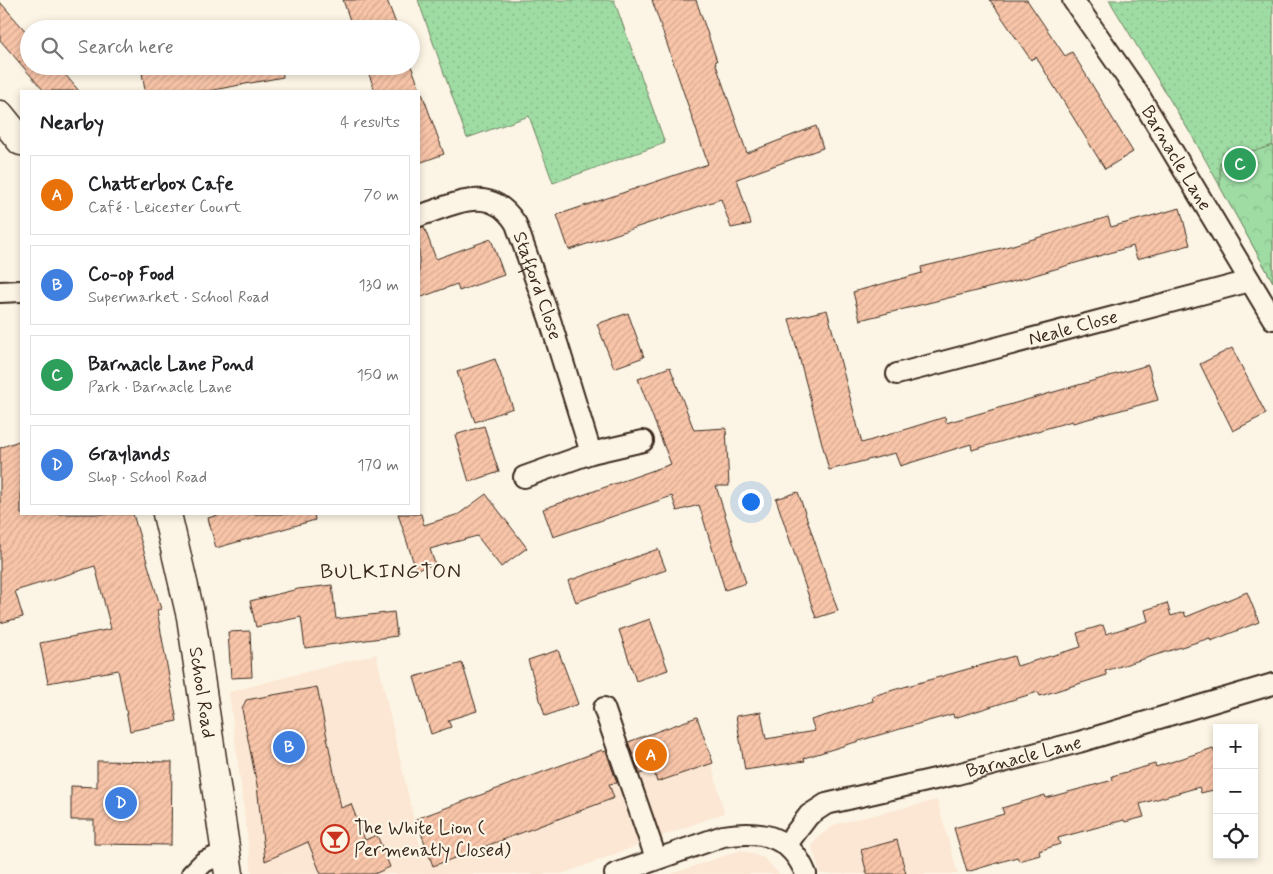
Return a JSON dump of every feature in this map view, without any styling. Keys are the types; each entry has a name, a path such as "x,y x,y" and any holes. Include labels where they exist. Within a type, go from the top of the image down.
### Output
{"main road":[{"path":"0,115 20,141"},
{"name":"School Road","path":"167,515 191,616 228,863"}],"street":[{"name":"Barnacle Lane","path":"1073,0 1137,92 1273,319"},
{"name":"Stafford Close","path":"420,216 471,200 486,200 499,204 508,211 516,224 550,320 591,453"},
{"name":"Neale Close","path":"898,374 1250,281"},
{"path":"0,292 20,291"},
{"path":"524,477 591,453 643,441"},
{"name":"Barnacle Lane","path":"787,844 809,815 826,804 957,774 1079,742 1273,684"},
{"path":"604,708 656,858"},
{"path":"615,874 723,836 738,834 774,838 787,844 796,854 806,874"},
{"path":"192,874 204,862 228,863"}],"shaded area":[{"path":"376,654 422,855 708,749 724,813 562,874 252,874 229,692"},
{"path":"937,800 958,874 820,874 812,846 818,837 836,824"},
{"path":"741,850 764,858 779,874 671,874"}],"green space":[{"path":"418,0 614,0 665,143 553,183 529,116 467,138"},
{"path":"1109,0 1273,0 1273,282 1195,141"},
{"path":"1273,145 1273,282 1220,187 1220,163 1229,153 1258,150"}],"building":[{"path":"343,0 387,0 395,20 350,20"},
{"path":"652,0 696,0 717,61 715,62 747,153 816,126 823,148 737,179 751,224 731,228 721,199 569,250 557,215 708,164"},
{"path":"990,0 1027,0 1065,56 1072,52 1133,152 1105,169 1036,57 1031,60"},
{"path":"0,2 20,25 20,63 0,40"},
{"path":"30,75 66,75 78,90 43,90"},
{"path":"142,75 283,75 283,77 213,90 145,90"},
{"path":"369,75 415,75 421,91 420,90 375,90"},
{"path":"420,93 422,93 444,154 420,163"},
{"path":"1180,208 1190,245 1137,259 1133,246 1008,283 860,320 853,292 922,273 921,267 1006,247 1108,217 1111,227"},
{"path":"424,227 436,259 491,239 504,275 459,291 457,284 420,298 420,228"},
{"path":"827,310 862,443 945,417 946,423 1148,365 1158,400 1073,423 1072,421 972,450 971,444 900,466 895,453 829,470 789,319"},
{"path":"628,313 644,357 614,368 597,324"},
{"path":"1232,348 1266,414 1233,431 1200,364"},
{"path":"495,359 513,408 475,422 457,372"},
{"path":"670,367 694,430 726,428 729,486 716,486 746,583 725,590 699,505 677,511 672,496 553,537 543,509 671,464 638,379"},
{"path":"484,426 499,472 469,482 455,435"},
{"path":"20,440 20,515 133,515 161,609 157,610 177,721 130,731 118,670 48,683 40,643 111,629 95,566 15,591 23,617 0,623 0,448"},
{"path":"798,492 838,611 816,618 776,499"},
{"path":"486,494 527,548 501,567 477,536 430,549 435,564 416,570 398,515 421,514 424,525 459,514"},
{"path":"218,515 314,515 315,520 216,548 208,518"},
{"path":"658,549 666,570 576,602 568,581"},
{"path":"332,585 336,619 394,612 397,636 305,648 301,617 256,627 250,601 298,589"},
{"path":"1247,592 1259,622 1211,641 1210,638 1105,671 1107,675 1040,696 1038,692 954,718 953,714 804,758 805,761 745,770 736,716 761,712 766,739 815,731 811,720 873,701 872,696 1014,656 1017,666 1081,647 1077,633 1103,625 1106,634 1148,621 1145,610 1167,603 1171,616 1184,612 1186,617"},
{"path":"650,619 668,670 636,681 619,630"},
{"path":"250,631 252,677 231,678 228,632"},
{"path":"558,650 578,704 545,716 528,660"},
{"path":"462,663 477,711 448,720 451,727 431,734 414,677"},
{"path":"317,687 341,808 351,804 365,840 377,835 390,867 374,874 321,874 308,842 265,861 257,785 242,709 246,700"},
{"path":"697,717 713,763 657,782 653,768 640,774 628,742"},
{"path":"1213,748 1213,790 1201,793 1199,787 1140,804 1144,817 1125,822 1124,820 1058,838 1060,844 1039,851 1040,855 1019,861 1017,857 967,872 954,828 1004,814 1002,808 1045,795 1046,798 1113,780 1112,776 1155,764 1156,767"},
{"path":"602,750 603,752 606,751 617,783 609,784 614,798 433,866 416,819"},
{"path":"97,761 172,762 171,845 94,844 94,820 71,820 71,786 97,787"},
{"path":"897,840 906,874 867,874 861,850"}],"place":[{"name":"Barnacle Lane Pond","path":"1240,164"},
{"name":"Co-op Food","path":"289,747"},
{"name":"Chatterbox Cafe","path":"651,755"},
{"name":"Graylands","path":"121,803"},
{"name":"The White Lion ( Permenatly Closed)","path":"335,839"}],"district":[{"name":"BULKINGTON","path":"391,572"}]}
